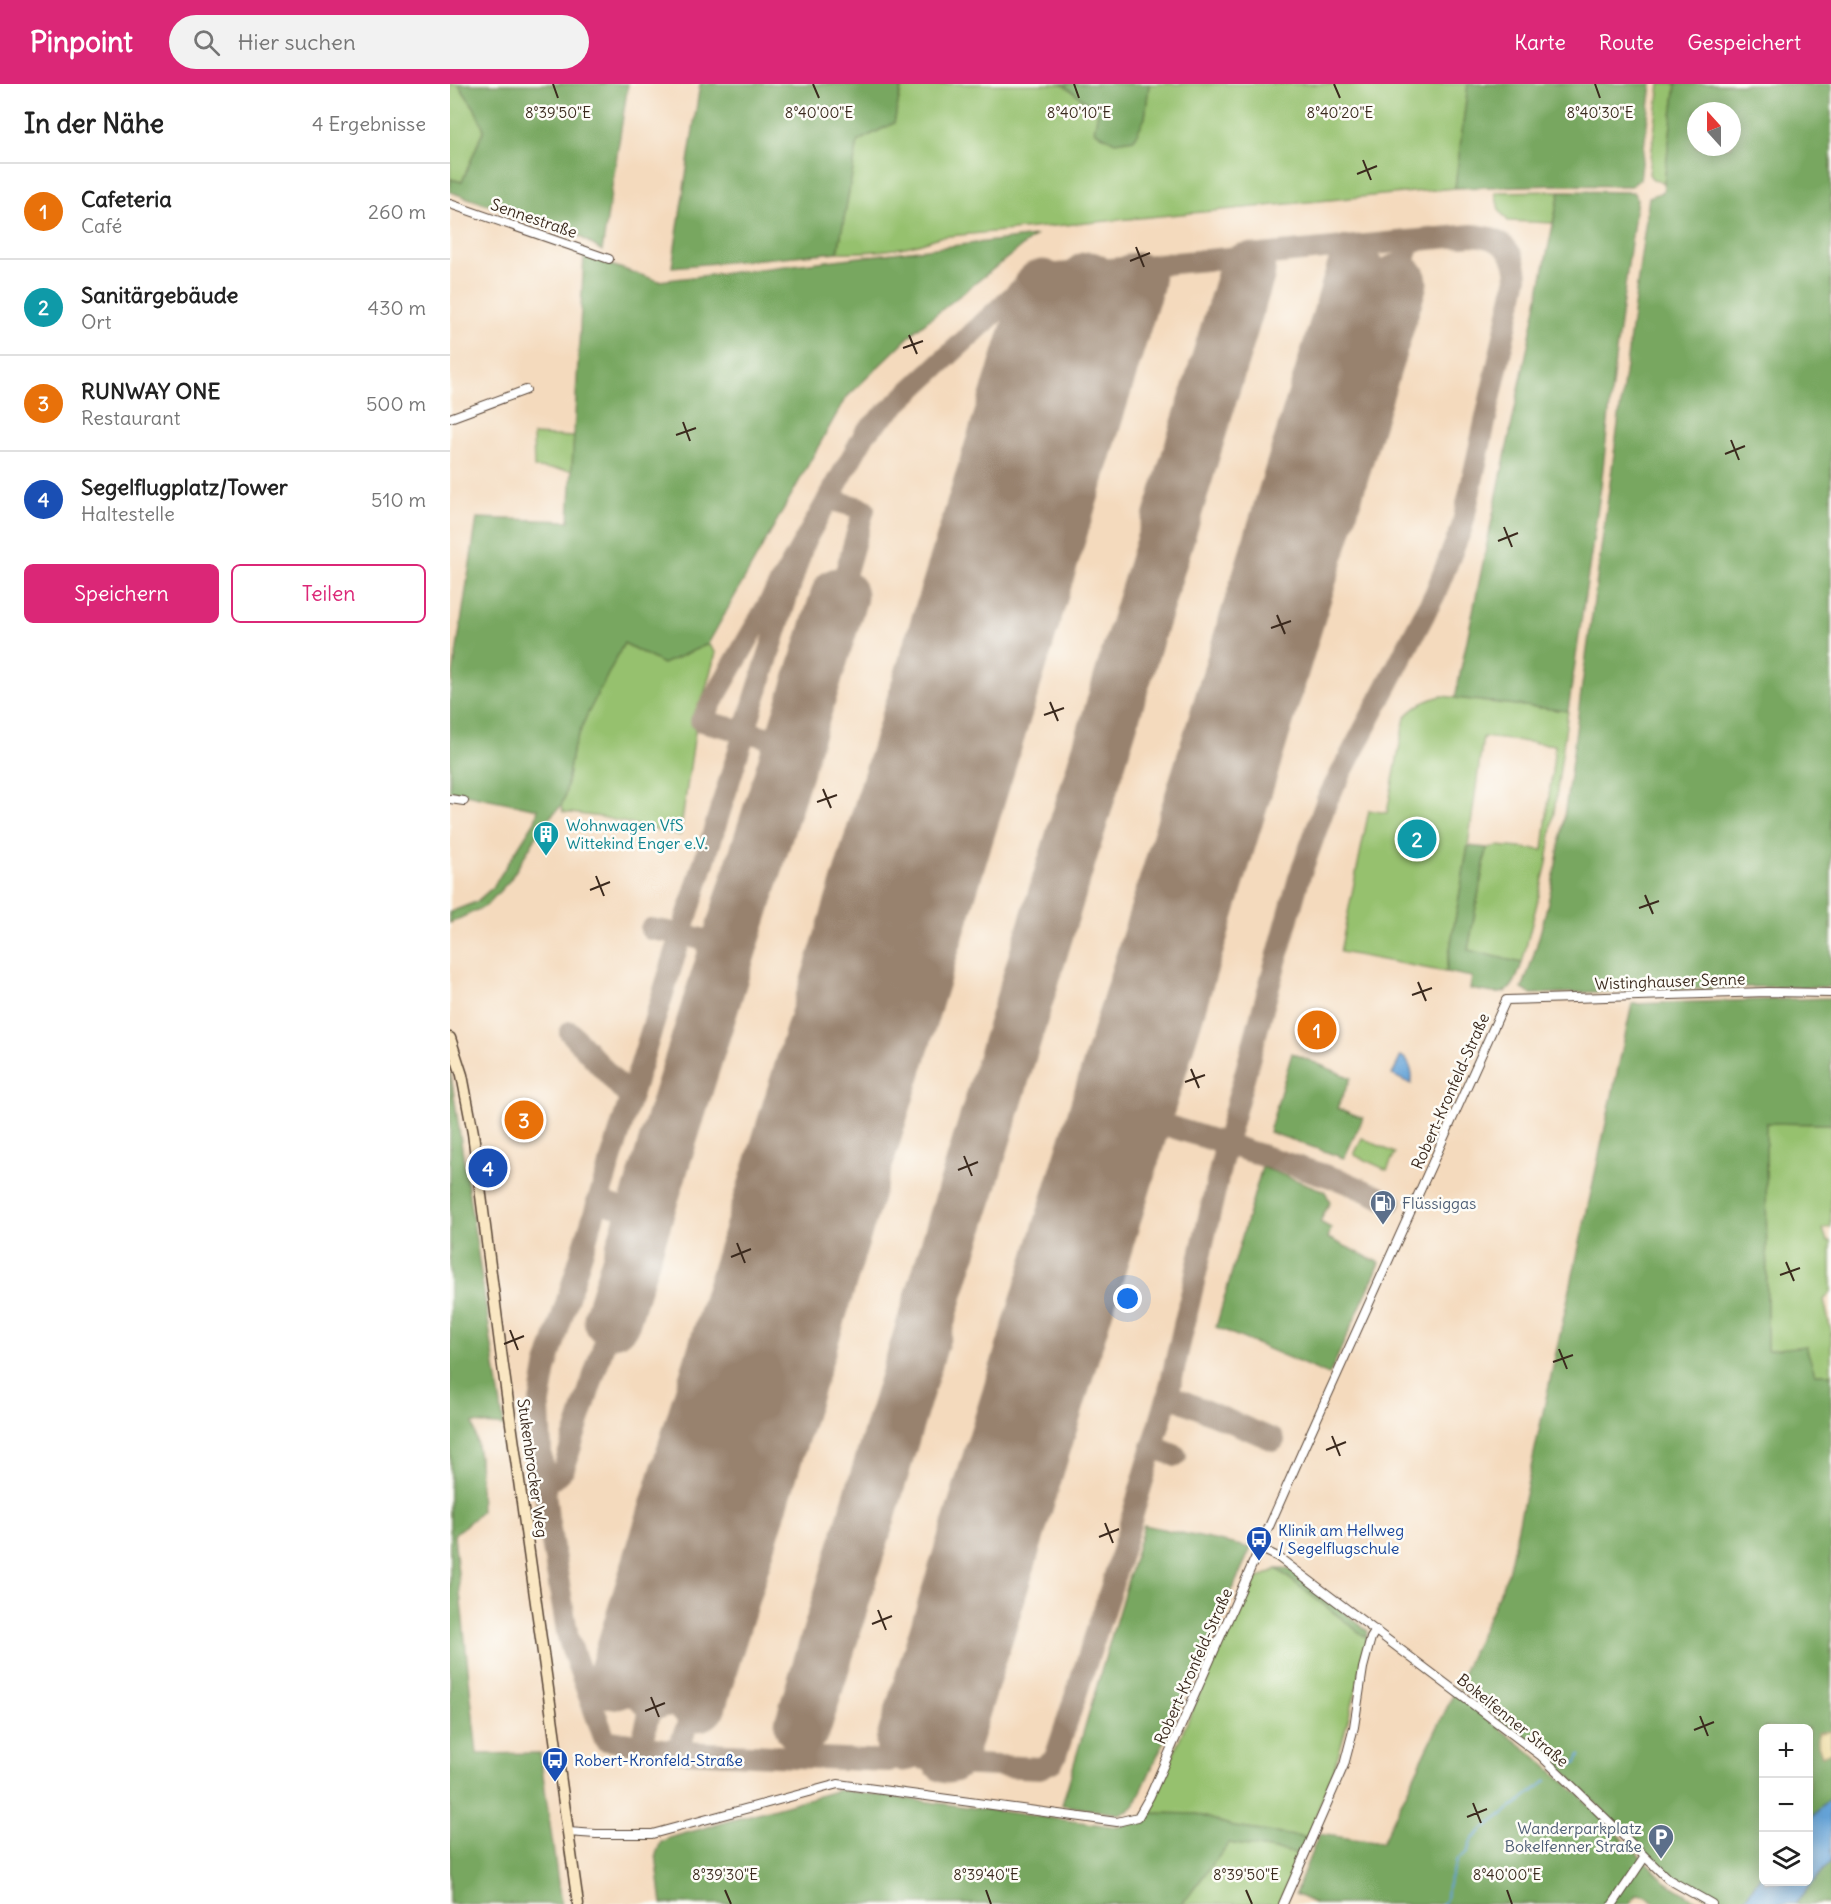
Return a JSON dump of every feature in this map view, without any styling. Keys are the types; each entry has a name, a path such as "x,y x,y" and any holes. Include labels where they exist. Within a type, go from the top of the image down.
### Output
{"street":[{"name":"Sennestraße","path":"450,204 609,259"},
{"path":"450,418 526,390"},
{"path":"450,799 464,801"},
{"name":"Wistinghauser Senne","path":"1510,998 1767,992 1831,993"},
{"name":"Robert-Kronfeld-Straße","path":"568,1832 652,1834 838,1784 1118,1822 1133,1820 1142,1812 1150,1796 1504,1001 1510,998"},
{"name":"Stukenbrocker Weg","path":"450,1038 462,1075 473,1133 578,1904"},
{"name":"Bokelfenner Straße","path":"1259,1548 1276,1555 1540,1755 1668,1879 1712,1904"},
{"path":"1283,1904 1344,1765 1354,1727 1363,1668 1371,1638 1376,1630"},
{"path":"1613,1904 1644,1858"}],"green space":[{"path":"450,84 458,84 474,107 484,129 462,182 451,179 450,186"},
{"path":"458,84 628,84 602,251 576,234 450,192 451,179 462,182 484,129 474,107"},
{"path":"700,84 902,84 894,123 858,141 838,252 672,267"},
{"path":"902,84 1063,84 1098,111 1145,118 1149,84 1468,84 1455,188 939,237 889,250 838,252 858,141 894,123"},
{"path":"1063,84 1149,84 1145,118 1134,139 1115,142 1094,131 1098,111"},
{"path":"1468,84 1652,84 1640,179 1631,186 1556,185 1455,188"},
{"path":"1660,84 1676,84 1664,182 1653,180 1649,174"},
{"path":"1676,84 1831,84 1831,987 1531,994 1522,989 1545,913 1561,835 1649,197 1663,192"},
{"path":"1560,191 1553,223 1508,221 1499,210 1495,192"},
{"path":"1560,191 1633,192 1637,199 1615,359 1601,486 1568,711 1455,698"},
{"path":"1035,236 916,330 845,399 708,644 663,664 624,643 586,717 572,752 565,796 561,806 545,822 510,880 486,906 450,923 450,912 476,902 493,887 535,821 538,809 450,791 450,694 477,518 569,521 584,256 659,281"},
{"path":"533,435 574,437 572,470 534,468"},
{"path":"624,643 663,664 708,644 716,653 697,719 680,835 601,817 563,812 561,806 565,796 572,752 586,717"},
{"path":"1442,696 1568,711 1547,863 1522,963 1468,950 1487,848 1497,846 1543,850 1555,745 1483,737 1468,846 1446,972 1340,952 1369,810 1387,813 1405,717 1422,704"},
{"path":"1468,846 1487,848 1468,950 1522,963 1514,984 1504,992 1491,993 1470,989 1472,977 1446,972"},
{"path":"1831,998 1831,1124 1766,1123 1767,1350 1806,1346 1815,1374 1831,1374 1831,1799 1813,1816 1813,1724 1759,1724 1759,1878 1745,1899 1747,1904 1720,1904 1670,1875 1644,1852 1561,1768 1457,1686 1508,1573 1632,1004"},
{"path":"1292,1053 1351,1078 1337,1108 1363,1118 1344,1158 1269,1132"},
{"path":"450,1069 504,1426 473,1423 479,1457 481,1512 454,1535 477,1754 540,1753 561,1904 450,1904"},
{"path":"1766,1123 1831,1124 1831,1227 1823,1229 1827,1241 1831,1241 1831,1292 1824,1300 1831,1331 1831,1374 1815,1374 1767,1350"},
{"path":"1362,1138 1395,1153 1387,1170 1354,1155"},
{"path":"1262,1167 1325,1191 1330,1202 1320,1222 1331,1228 1328,1238 1380,1263 1329,1375 1216,1327"},
{"path":"1144,1525 1251,1548 1135,1805 1128,1811 1118,1814 1062,1805"},
{"path":"1277,1569 1367,1638 1357,1687 1339,1753 1308,1838 1235,1827 1197,1814 1147,1813 1245,1591 1255,1580"},
{"path":"1277,1569 1289,1569 1368,1631 1367,1638"},
{"path":"1454,1693 1535,1756 1577,1793 1666,1882 1702,1904 1656,1904 1647,1896 1638,1894 1629,1904 1316,1904 1295,1894 1319,1834 1382,1843"},
{"path":"839,1790 1118,1827 1138,1820 1147,1813 1197,1814 1235,1827 1308,1838 1303,1854 1229,1843 1182,1904 662,1904 656,1854 661,1842"},
{"path":"1229,1843 1303,1854 1280,1904 1182,1904"},
{"path":"1831,1861 1831,1904 1795,1904 1810,1886 1813,1886 1813,1882"}],"sand":[{"path":"1831,1731 1831,1752 1822,1756 1818,1745 1818,1733"}],"water":[{"path":"1401,1056 1410,1068 1411,1084 1392,1075"},
{"path":"1830,1798 1831,1861 1813,1882 1813,1832 1813,1816"},
{"path":"1759,1878 1759,1886 1810,1886 1795,1904 1747,1904 1745,1899"}],"waterway":[{"path":"1570,1765 1577,1762 1580,1755"},
{"path":"1441,1904 1446,1900 1447,1887 1457,1860 1467,1853 1471,1841 1547,1781"}],"taxiway":[{"path":"791,744 757,735 746,732 735,729 701,721 804,542 546,1368 539,1408 541,1454 548,1518 568,1638 605,1740 683,1752 889,1761 901,1755 954,1764 1040,1768 1052,1762 1056,1755 1112,1585 1168,1395 1226,1143 1299,878 1327,800 1435,594 1462,527 1517,277 1513,259 1504,246 1498,242 1491,238 1472,235 1036,276 866,432 804,542"},
{"path":"1399,282 1409,241"},
{"path":"1355,270 1361,246"},
{"path":"828,499 864,509 839,596"},
{"path":"974,511 1058,532"},
{"path":"1259,583 1303,595"},
{"path":"651,929 729,946"},
{"path":"570,1032 629,1097"},
{"path":"1143,1118 1343,1181 1391,1202"},
{"path":"597,1201 644,1215"},
{"path":"544,1482 554,1478 564,1468 612,1319"},
{"path":"1168,1395 1274,1440"},
{"path":"1000,1429 1044,1442"},
{"path":"1152,1446 1176,1456"},
{"path":"590,1697 612,1691 694,1712"},
{"path":"641,1745 655,1691"},
{"path":"676,1751 698,1703"}],"runway":[{"path":"904,1743 1355,270"},
{"path":"803,1725 1247,271"},
{"path":"655,1691 1089,280"},
{"path":"698,1703 1136,281"},
{"path":"948,1755 1399,282"},
{"path":"615,1681 1042,288"},
{"path":"612,1319 839,596"}],"place":[{"name":"Sanitärgebäude","path":"1417,839"},
{"name":"Wohnwagen VfS Wittekind Enger e.V.","path":"546,857"},
{"name":"Cafeteria","path":"1317,1030"},
{"name":"RUNWAY ONE","path":"524,1120"},
{"name":"Segelflugplatz/Tower","path":"488,1168"},
{"name":"Flüssiggas","path":"1383,1226"},
{"name":"Klinik am Hellweg / Segelflugschule","path":"1259,1562"},
{"name":"Robert-Kronfeld-Straße","path":"555,1783"},
{"name":"Wanderparkplatz Bokelfenner Straße","path":"1661,1860"}]}
